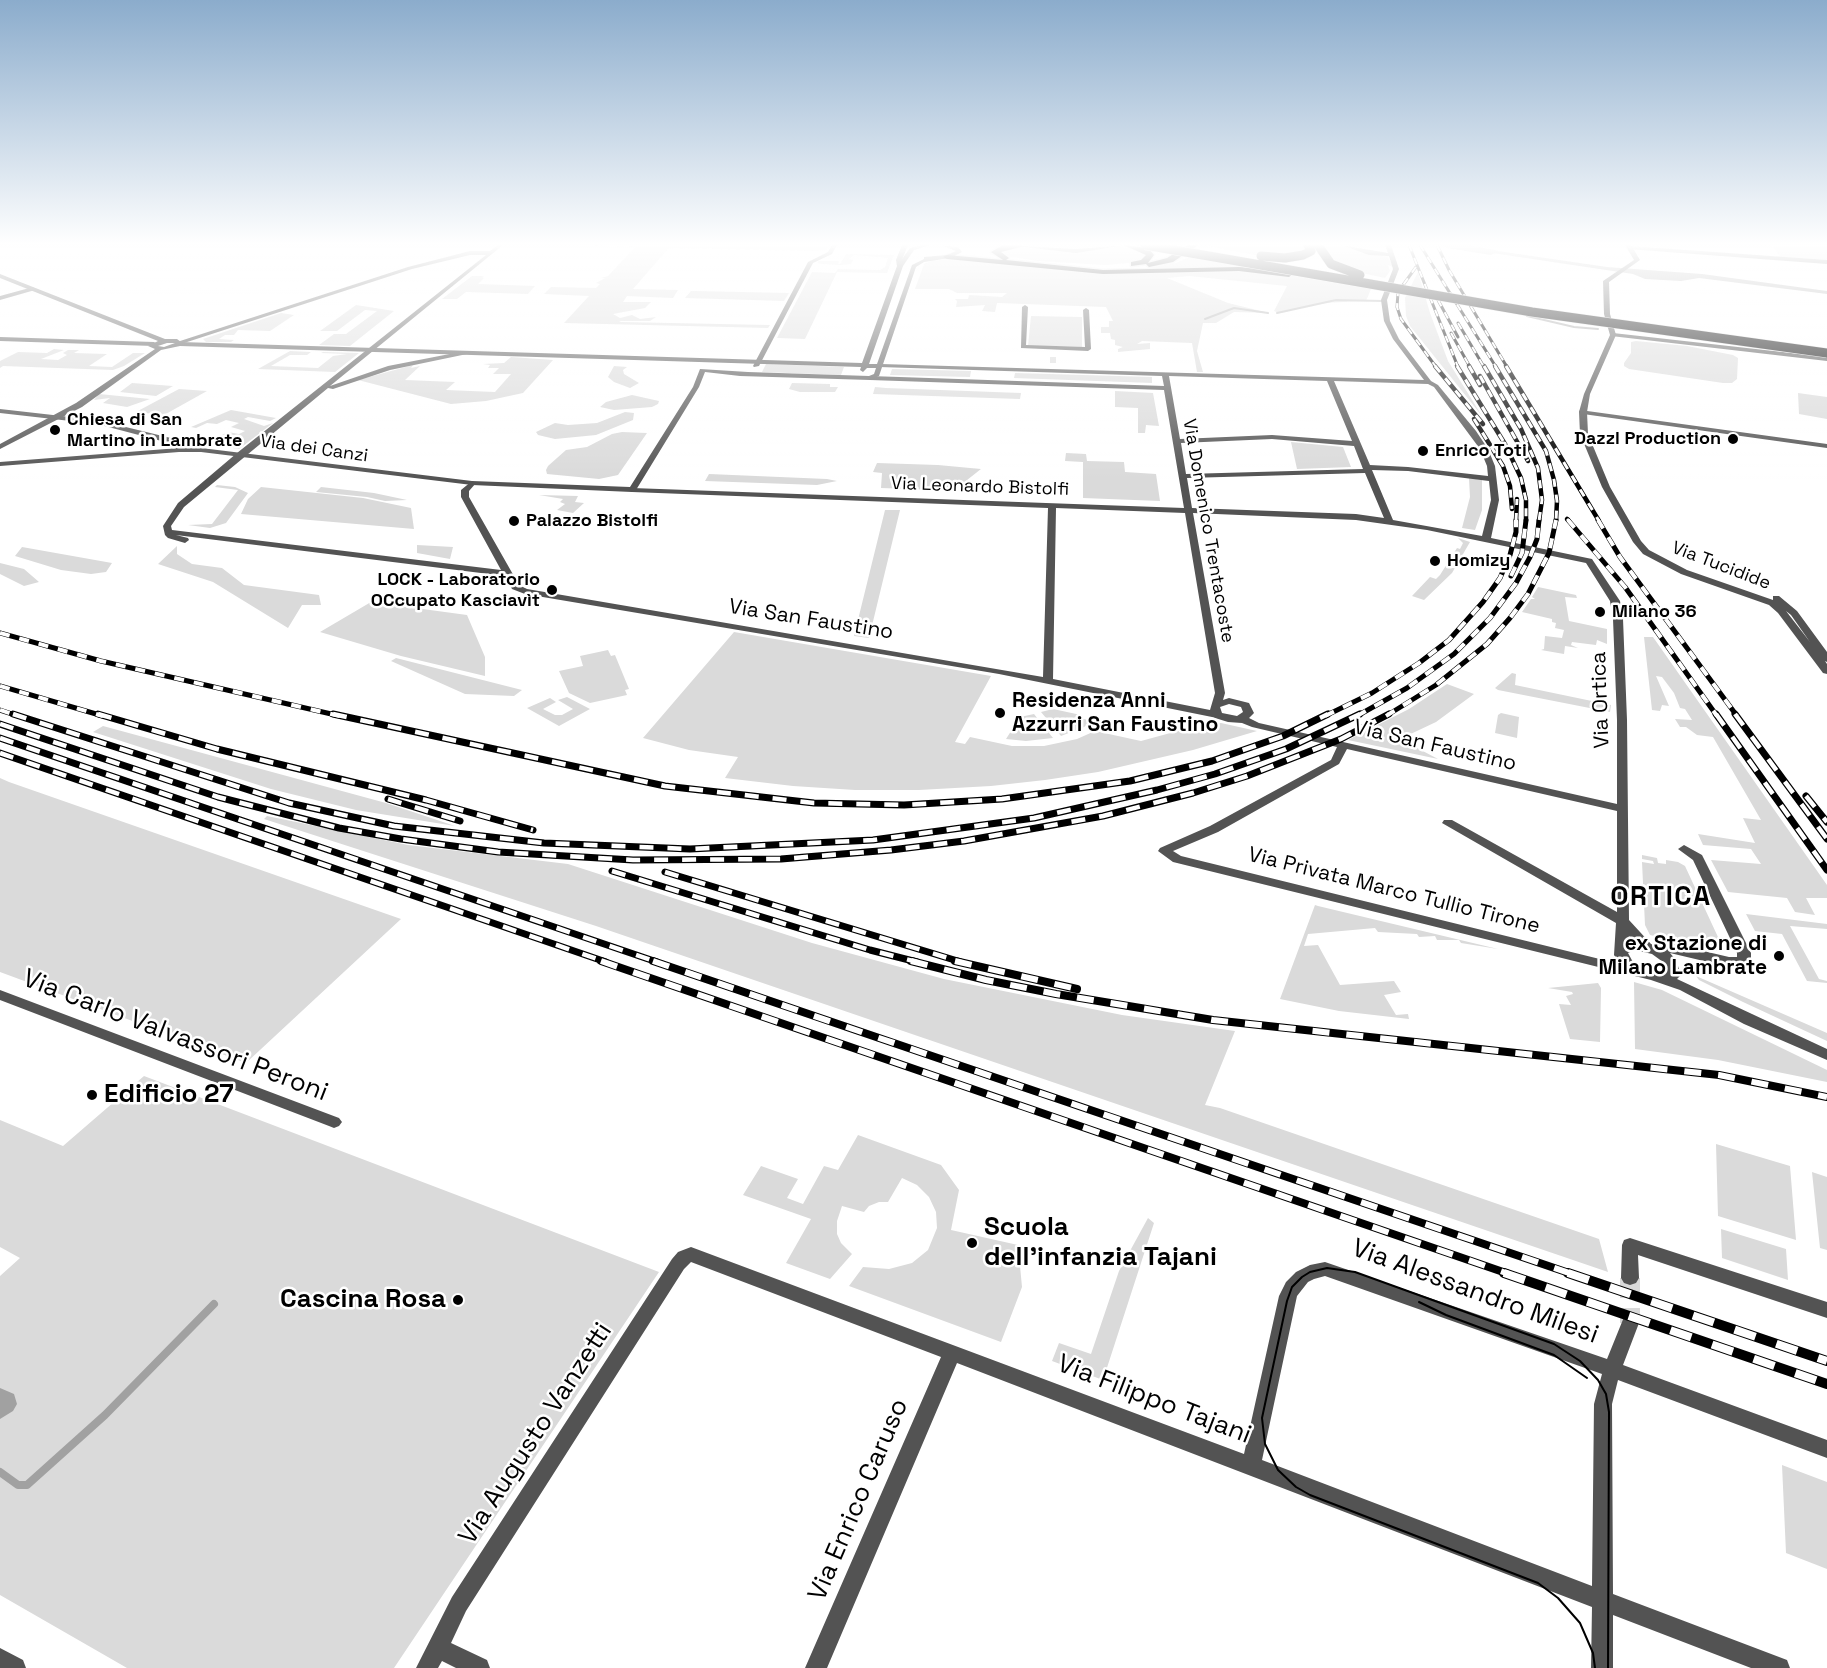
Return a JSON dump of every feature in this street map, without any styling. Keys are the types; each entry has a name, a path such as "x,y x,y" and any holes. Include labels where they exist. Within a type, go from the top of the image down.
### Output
{"highway":[{"path":"1600,323 1827,353"},
{"path":"1660,323 1827,346"}],"street":[{"path":"121,323 163,341 179,343"},
{"path":"198,341 251,323"},
{"path":"185,540 171,536 167,526 181,505 405,323"},
{"path":"740,374 749,372 759,362 779,323"},
{"path":"870,378 861,374 879,323"},
{"path":"870,378 878,374 895,323"},
{"path":"1024,323 1023,347 1053,359 1088,349 1087,323"},
{"path":"1388,323 1396,339 1429,382 1436,386 1483,448 1494,479 1494,508 1486,539"},
{"path":"1610,323 1613,335 1587,394 1587,413 1827,446"},
{"path":"130,343 152,335"},
{"path":"1613,335 1827,359"},
{"path":"0,339 130,343 156,346 198,341 443,355 465,353 881,366 1053,359 1165,374 1429,382"},
{"path":"0,447 79,405 163,341"},
{"path":"316,394 362,376 443,355"},
{"path":"675,359 695,362 701,368 740,374 1167,388"},
{"path":"632,490 696,387 701,368 709,363 729,360"},
{"path":"347,369 347,375 362,376"},
{"path":"696,387 712,376 731,373"},
{"name":"Via Domenico Trentacoste","path":"1165,374 1220,693 1216,710"},
{"path":"1330,379 1389,520"},
{"path":"0,411 54,418"},
{"name":"Via Tucidide","path":"1587,413 1584,434 1609,492 1640,546 1653,557 1701,574 1776,606 1827,671"},
{"name":"Via dei Canzi","path":"54,418 76,418 176,442 180,445 179,450 240,455 472,483"},
{"path":"1176,441 1272,437 1356,444"},
{"path":"0,464 179,450"},
{"path":"1182,476 1408,469 1494,479"},
{"name":"Via Leonardo Bistolfi","path":"472,483 1340,516 1389,520 1486,539"},
{"name":"Via San Faustino","path":"472,483 464,495 515,586 525,591 1216,710 1228,719 1240,719 1622,809"},
{"path":"1048,681 1052,506"},
{"path":"168,531 508,574"},
{"name":"Via Ortica","path":"1486,539 1589,561 1615,601 1618,619 1622,720 1623,921 1621,960"},
{"name":"Via Tucidide","path":"1701,574 1713,580 1720,576 1765,592 1789,607 1827,658"},
{"path":"1220,693 1249,710 1248,716 1240,719"},
{"name":"Via San Faustino","path":"1216,710 1232,701"},
{"name":"Via Privata Marco Tullio Tirone","path":"1344,745 1335,762 1223,824 1164,851 1177,859 1621,960 1648,975 1685,987 1760,1025 1827,1055"},
{"path":"1448,823 1623,921 1646,946"},
{"path":"1659,951 1669,948 1729,962 1741,962 1744,959 1744,953 1698,858 1684,849"},
{"path":"1621,960 1629,946 1646,946 1659,951 1669,960 1671,969 1685,987"},
{"path":"1648,975 1665,975 1671,969"},
{"name":"Via Carlo Valvassori Peroni","path":"0,995 333,1122"},
{"path":"1630,1278 1630,1245 1827,1310"},
{"name":"Via Filippo Tajani","path":"687,1255 695,1255 1779,1668"},
{"name":"Via Augusto Vanzetti","path":"427,1668 459,1604 678,1264 687,1255"},
{"name":"Via Alessandro Milesi","path":"1251,1466 1287,1301 1295,1284 1302,1276 1316,1270 1334,1270 1827,1449"},
{"path":"1602,1668 1603,1404 1612,1370 1630,1323"},
{"name":"Via Enrico Caruso","path":"816,1668 952,1353"},
{"path":"438,1648 479,1668"},
{"path":"0,1659 15,1668"}],"shaded area":[{"path":"251,323 282,323 270,331 238,330 234,335 225,335 219,339 234,340 231,342 206,342 203,339"},
{"path":"331,323 348,323 337,331 320,331"},
{"path":"361,323 379,323 350,346 319,345 334,334 346,334"},
{"path":"564,323 663,323 770,325 768,328"},
{"path":"785,323 813,323 805,339 777,338"},
{"path":"1030,323 1082,323 1082,347 1028,346"},
{"path":"1109,323 1216,323 1203,323 1197,351 1203,372 1197,372 1192,343 1142,341 1137,344 1150,343 1150,349 1118,352 1118,349 1123,347 1115,345 1115,340 1111,339 1110,333 1101,333 1101,327 1109,327"},
{"path":"1409,323 1434,323 1448,361 1482,416"},
{"path":"1631,342 1687,346 1733,355 1738,358 1737,379 1732,383 1723,383 1629,369 1624,366 1624,363 1631,353"},
{"path":"54,349 64,350 41,359 58,360 67,355 63,353 68,350 79,350 74,353 107,354 89,366 112,367 133,353 145,353 113,370 3,366 0,368 0,361 18,352 47,353"},
{"path":"290,351 311,352 307,355 290,355 271,366 318,368 333,356 347,354 321,353 323,352 359,353 335,372 258,369"},
{"path":"511,357 553,360 523,393 486,401 451,404 358,380 413,365 411,368 420,366 405,380 455,382 446,390 495,392 511,374 493,374 499,368 488,368 490,365 483,364 504,363"},
{"path":"766,364 844,367 841,375 762,372"},
{"path":"614,366 627,367 623,370 624,374 639,383 630,388 614,382 608,377"},
{"path":"892,369 971,371 970,377 890,375"},
{"path":"1015,373 1152,377 1152,383 1014,378"},
{"path":"132,383 173,386 156,396 120,392"},
{"path":"792,383 830,384 830,387 838,387 835,392 800,392 789,389"},
{"path":"875,387 1021,393 1020,399 873,394"},
{"path":"179,389 207,391 164,415 136,412"},
{"path":"1115,391 1153,393 1159,426 1146,425 1145,433 1138,433 1138,408 1115,407"},
{"path":"1798,393 1827,397 1827,419 1799,414"},
{"path":"99,394 150,399 127,407 103,403 110,398 94,400"},
{"path":"632,395 659,401 652,407 614,410 600,407 606,402"},
{"path":"231,410 276,418 270,421 248,417 244,419 264,426 273,423 239,449 196,442 228,432 239,434 245,431 231,427 239,423 226,420 217,424 207,423 196,428 191,427"},
{"path":"625,412 634,413 633,420 596,435 555,439 538,435 536,432 555,423 568,425 597,423"},
{"path":"647,433 618,475 599,479 547,474 548,466 566,450 587,447 612,434"},
{"path":"1291,442 1343,447 1351,467 1297,469"},
{"path":"1066,453 1086,454 1087,461 1124,462 1125,472 1156,474 1160,501 1083,498 1083,462 1065,461"},
{"path":"877,463 981,469 962,484 937,490 881,488 882,473 873,472"},
{"path":"709,474 837,481 817,485 705,481"},
{"path":"1469,478 1482,480 1482,510 1475,530 1462,528 1470,497"},
{"path":"217,485 235,487 248,493 226,523 210,528 188,525 212,524 238,490 215,487"},
{"path":"261,487 363,498 411,508 414,529 241,514 248,499"},
{"path":"321,487 374,493 407,500 385,501 316,492"},
{"path":"539,495 578,496 575,502 584,503 573,513 557,510 565,504 560,502 563,499"},
{"path":"885,510 900,510 869,638 854,636"},
{"path":"1458,538 1470,542 1452,573 1424,600 1412,596 1430,577 1436,579 1440,575 1457,548 1460,549 1463,543"},
{"path":"417,545 453,547 450,559 417,553"},
{"path":"177,546 177,554 192,564 222,568 244,585 319,595 321,605 302,605 288,628 213,582 158,564"},
{"path":"22,547 112,563 106,572 91,574 61,570 15,556"},
{"path":"0,563 24,569 39,582 24,586 0,574"},
{"path":"1538,587 1576,595 1577,598 1565,597 1569,621 1607,629 1607,644 1597,640 1596,645 1572,642 1571,645 1578,648 1565,646 1564,654 1541,650 1544,649 1545,636 1562,638 1564,630 1555,628 1556,623 1552,622 1552,619 1522,612 1531,599 1535,599 1532,597"},
{"path":"371,602 467,615 485,657 485,676 401,656 320,632"},
{"path":"734,632 991,676 955,742 965,744 970,737 1012,746 1044,746 1077,739 1095,731 1141,741 1196,726 1221,723 1257,731 1193,750 1098,772 991,786 919,790 855,790 725,778 738,757 689,750 643,738"},
{"path":"1644,637 1653,637 1827,885 1827,898 1806,898 1815,915 1795,912 1787,898 1728,892 1711,860 1761,864 1751,849 1703,845 1698,834 1755,843 1743,818 1761,820 1713,737 1697,735 1686,727 1680,727 1675,719 1692,720 1685,709 1680,708 1674,693 1662,677 1656,676 1669,706 1662,705 1660,711 1652,710"},
{"path":"608,650 611,656 615,655 629,689 625,690 627,695 590,703 569,693 559,671 583,666 580,656"},
{"path":"396,658 522,690 514,696 465,694 391,661"},
{"path":"1512,673 1516,674 1515,685 1611,705 1610,712 1495,688"},
{"path":"1447,684 1474,694 1436,722 1400,739 1438,759 1348,740 1409,709"},
{"path":"567,697 590,709 559,726 527,708 550,698 556,702 543,709 555,715 562,715 573,709 558,700"},
{"path":"1053,709 1081,715 1080,718 1092,721 1084,727 1061,736 1041,712"},
{"path":"1501,713 1519,717 1517,738 1495,733 1498,715"},
{"path":"1034,714 1053,738 1026,741 1006,739 1020,717"},
{"path":"103,726 386,803 455,826 356,810 271,789 93,732"},
{"path":"0,778 401,919 246,1063 0,972"},
{"path":"267,816 408,845 568,864 812,943 944,979 1122,1015 1235,1031 1205,1105 1220,1108 1599,1239 1608,1272 596,926 264,819"},
{"path":"1642,855 1657,858 1658,863 1666,864 1666,860 1685,866 1724,950 1718,951 1650,935 1645,925 1642,862 1654,864 1653,861 1642,859"},
{"path":"1315,905 1498,949 1461,943 1459,940 1437,940 1435,936 1419,937 1417,934 1378,932 1375,928 1308,934 1304,946 1318,945 1340,985 1394,981 1401,992 1384,995 1396,1015 1408,1014 1409,1019 1339,1011 1280,999"},
{"path":"1746,914 1827,924 1827,929 1790,926 1819,979 1827,983 1807,981 1782,934 1755,931"},
{"path":"1696,976 1827,1033 1827,1041 1743,1002 1699,980"},
{"path":"1634,982 1662,990 1827,1070 1827,1082 1718,1060 1635,1049"},
{"path":"1598,983 1601,988 1600,1042 1570,1039 1559,1004 1571,1005 1566,996 1573,994 1548,988"},
{"path":"144,1076 659,1272 394,1668 127,1668 0,1595 0,1276 20,1258 0,1247 0,1120 63,1146"},
{"path":"858,1135 941,1165 959,1190 951,1230 1018,1245 1022,1287 1001,1342 849,1286 863,1267 889,1269 912,1263 928,1250 937,1228 936,1212 929,1197 917,1185 902,1178 888,1202 879,1202 869,1206 864,1212 842,1206 837,1221 837,1234 841,1243 852,1254 830,1279 786,1263 811,1219 743,1195 761,1166 798,1179 787,1198 803,1204 824,1166 838,1170"},
{"path":"1716,1144 1790,1166 1796,1240 1718,1216"},
{"path":"1812,1172 1827,1177 1827,1250 1820,1248"},
{"path":"1148,1218 1154,1223 1103,1380 1052,1361 1059,1343 1091,1354 1119,1271"},
{"path":"1721,1229 1786,1249 1788,1280 1722,1258"},
{"path":"0,1388 14,1394 17,1404 13,1411 0,1419"},
{"path":"1782,1465 1827,1482 1827,1569 1786,1553"}],"waterway":[{"path":"1556,323 1598,329"},
{"path":"0,1472 18,1485 27,1485 105,1415 214,1304"}],"tunnel":[{"path":"1053,357 1053,363"},
{"path":"1630,1278 1630,1323"}],"tram line":[{"path":"1595,1668 1593,1653 1580,1623 1558,1598 1538,1583 1310,1495 1296,1487 1278,1470 1265,1444 1262,1418 1287,1301 1292,1287 1302,1277 1310,1272 1327,1268 1355,1272 1554,1344 1580,1361 1598,1380 1606,1394 1609,1412 1608,1668"},
{"path":"1419,1302 1446,1315 1554,1355 1587,1378"}],"railway":[{"path":"1404,323 1436,367"},
{"path":"1440,323 1458,367"},
{"path":"1450,323 1458,337"},
{"path":"1458,323 1484,367"},
{"path":"1468,323 1496,367"},
{"path":"1481,323 1507,367"},
{"path":"1451,333 1470,367"},
{"path":"1435,366 1483,424"},
{"path":"1457,366 1505,444 1521,478 1526,500 1526,520"},
{"path":"1469,366 1480,385"},
{"path":"1484,366 1521,429 1538,468 1542,500 1539,521"},
{"path":"1495,366 1546,451 1554,480 1557,501 1556,521"},
{"path":"1506,366 1599,521"},
{"path":"1480,376 1528,461"},
{"path":"1474,419 1503,466 1510,486 1512,509"},
{"path":"1516,521 1517,499"},
{"path":"1511,576 1522,553 1526,520"},
{"path":"1357,716 1407,688 1454,654 1490,618 1516,583 1530,557 1537,539 1539,520"},
{"path":"1386,716 1436,685 1487,644 1510,618 1528,594 1549,553 1556,520"},
{"path":"1568,520 1625,587 1717,716"},
{"path":"1598,520 1620,557 1737,716"},
{"path":"1325,716 1372,693 1419,663 1449,640 1483,602 1500,578 1510,555 1516,532 1516,521"},
{"path":"0,633 101,661 340,716"},
{"path":"0,686 103,716"},
{"path":"0,710 18,716"},
{"path":"13,714 289,803 394,826 544,843 690,849 873,840 1034,818 1157,790 1215,774 1286,749 1360,714"},
{"path":"98,714 217,749 426,800 533,830"},
{"path":"333,714 665,786 814,803 904,805 1002,799 1130,781 1212,761 1283,736 1328,714"},
{"path":"0,724 218,797 339,828 401,839 498,852 633,860 781,859 891,850 964,841 1103,816 1193,793 1247,776 1341,739 1389,714"},
{"path":"1716,714 1827,870"},
{"path":"1735,714 1827,839"},
{"path":"0,738 657,962"},
{"path":"0,753 606,962"},
{"path":"1806,796 1827,822"},
{"path":"388,799 460,821"},
{"path":"612,871 870,950 917,962"},
{"path":"665,872 961,962"},
{"path":"601,961 1509,1274"},
{"path":"653,961 1572,1274"},
{"path":"911,961 986,980 1056,994 1213,1020 1719,1075 1827,1097"},
{"path":"955,961 1077,989"},
{"path":"1504,1273 1827,1384"},
{"path":"1568,1273 1827,1361"}],"place":[{"name":"Chiesa di San Martino in Lambrate","path":"55,430"},
{"name":"Dazzl Production","path":"1733,439"},
{"name":"Enrico Toti","path":"1423,451"},
{"name":"Palazzo Bistolfi","path":"514,521"},
{"name":"Homizy","path":"1435,561"},
{"name":"LOCK - Laboratorio OCcupato Kasciavìt","path":"552,590"},
{"name":"Milano 36","path":"1600,612"},
{"name":"Residenza Anni Azzurri San Faustino","path":"1000,713"},
{"name":"ex Stazione di Milano Lambrate","path":"1779,956"},
{"name":"Edificio 27","path":"92,1095"},
{"name":"Scuola dell'infanzia Tajani","path":"972,1243"},
{"name":"Cascina Rosa","path":"458,1300"}],"district":[{"name":"ORTICA","path":"1661,898"}]}
